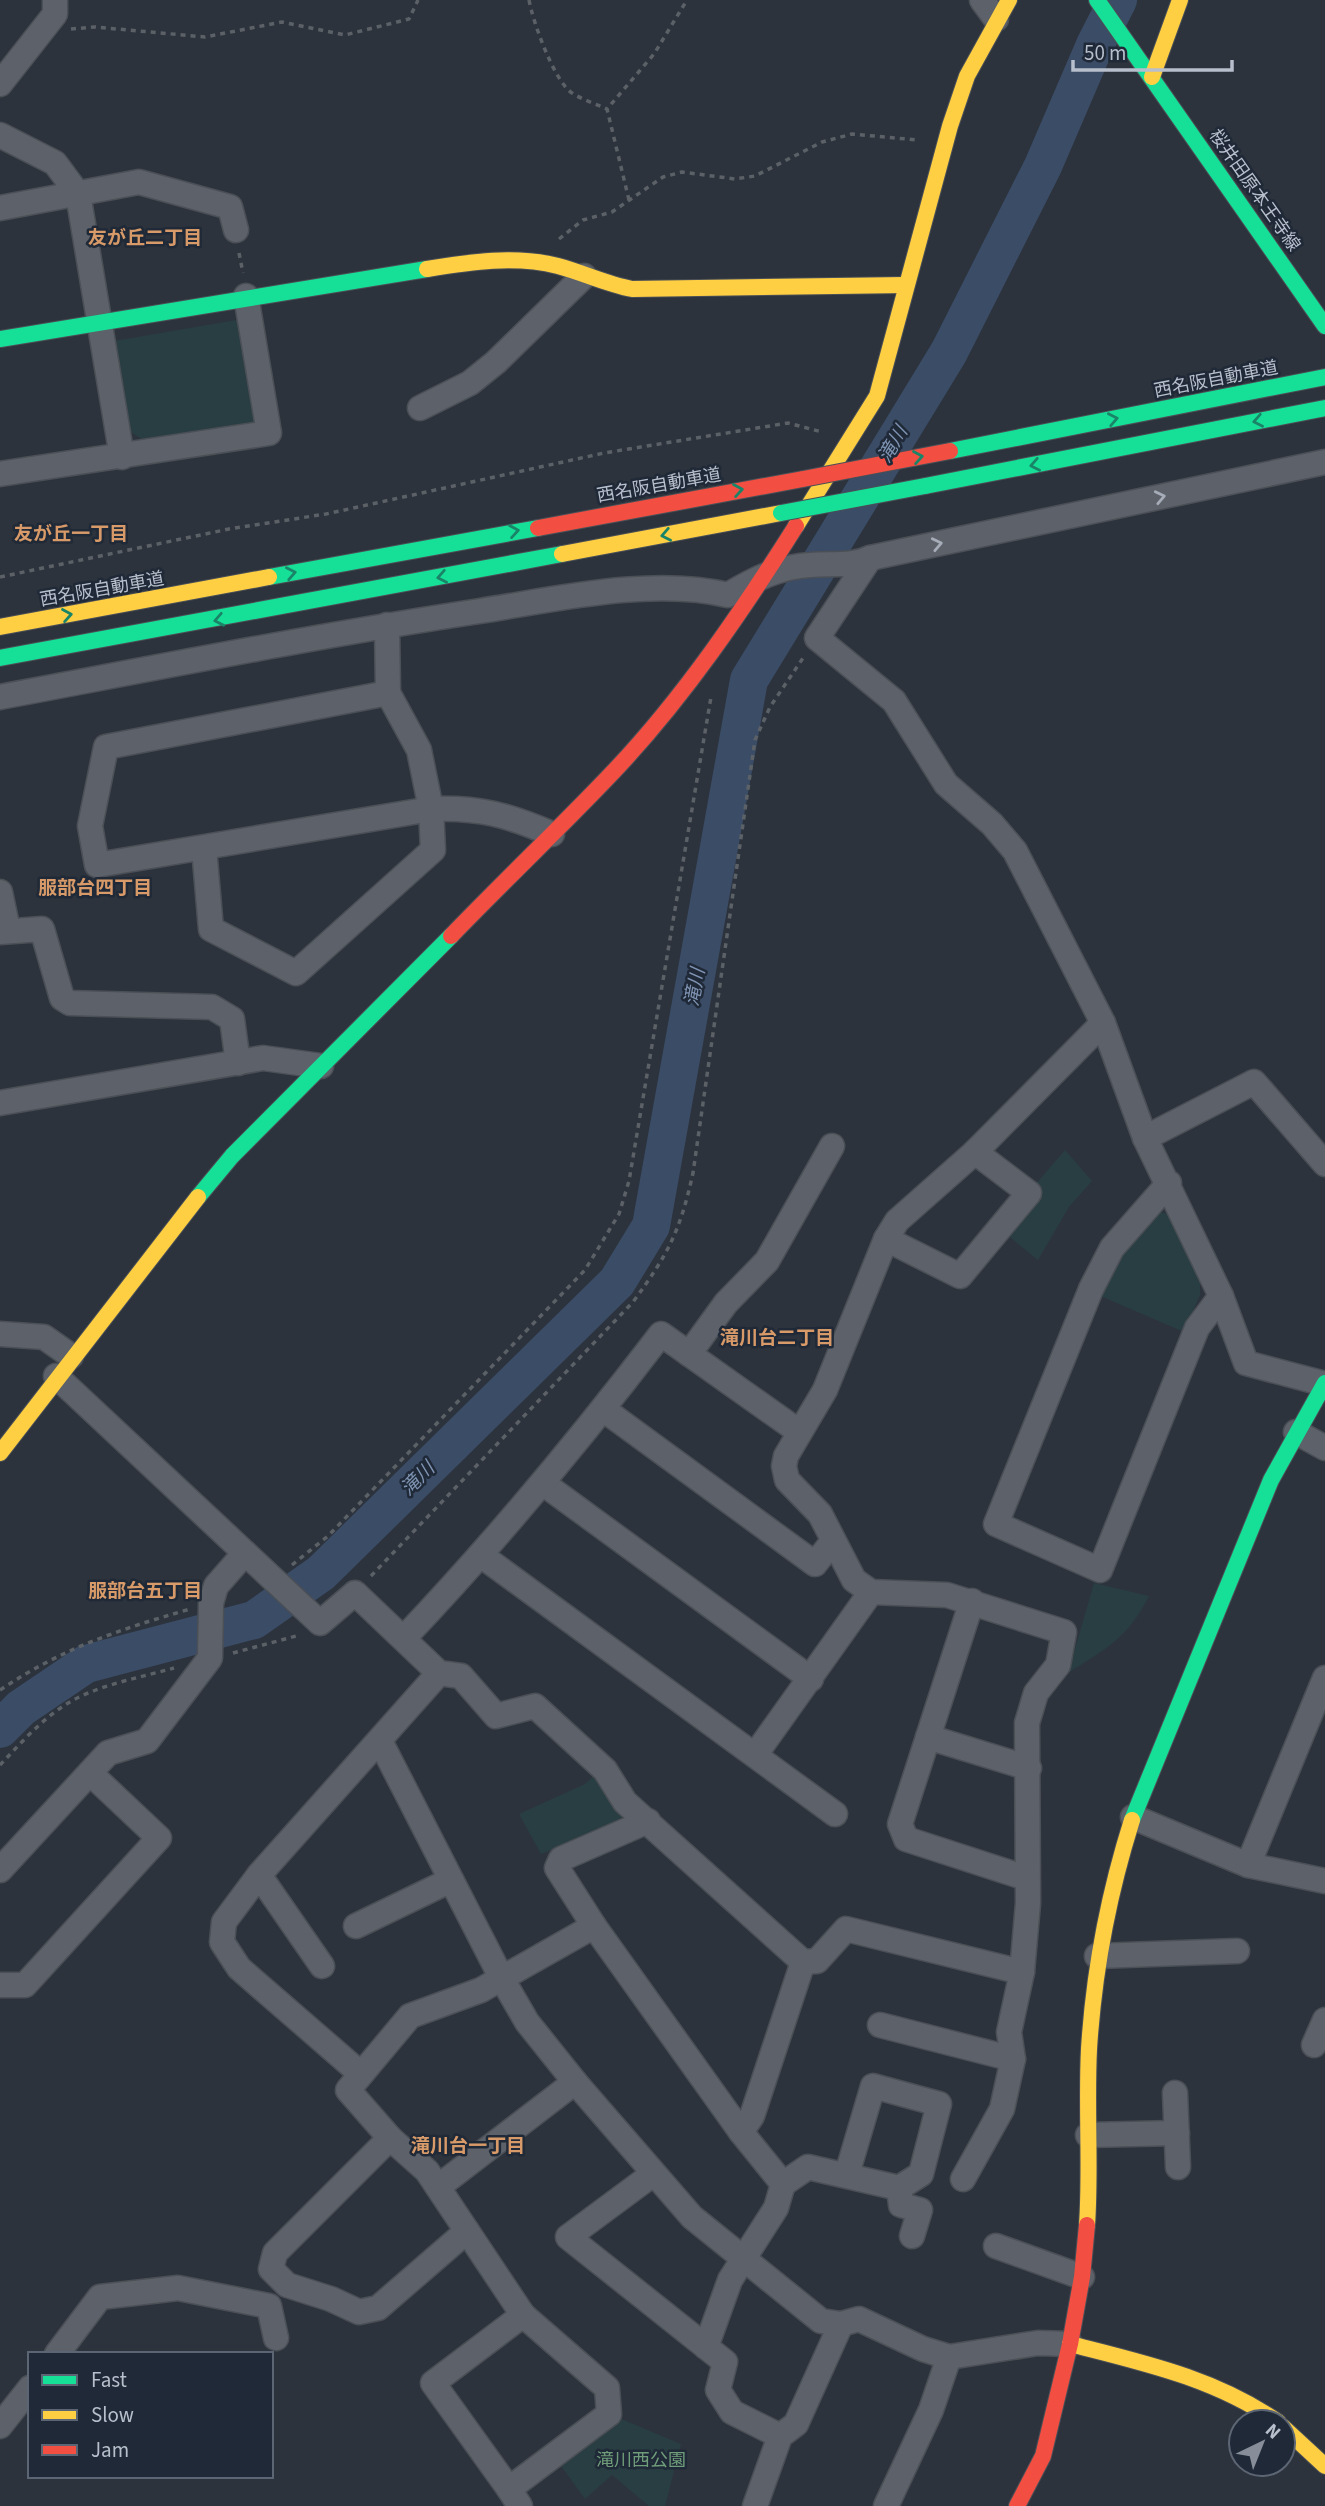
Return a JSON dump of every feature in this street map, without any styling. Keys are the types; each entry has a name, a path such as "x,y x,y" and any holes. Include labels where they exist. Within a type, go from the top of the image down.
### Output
{"main road":[{"path":"1152,77 1180,0"},
{"name":"桜井田原本王寺線","path":"1097,1 1324,322"},
{"path":"0,1453 71,1356 232,1156 617,768 695,672 767,572 877,397 944,143 967,76 996,6"},
{"path":"0,339 459,261 488,259 557,266 632,289 906,285"},
{"name":"西名阪自動車道","path":"0,627 950,452 1325,377"},
{"path":"0,657 182,627 1325,408"},
{"path":"1017,2506 1043,2456 1070,2344 1082,2277 1089,2051 1097,1956 1112,1883 1133,1817 1271,1480 1325,1384"},
{"path":"1070,2344 1186,2372 1221,2385 1256,2408"},
{"path":"1297,2440 1325,2466"}],"street":[{"path":"0,84 53,10"},
{"path":"0,135 55,163 78,194 102,322 122,457"},
{"path":"0,208 139,182 230,207 236,230"},
{"path":"420,408 470,383 496,362 584,276"},
{"path":"0,474 269,433 246,296"},
{"path":"0,697 387,625 611,590 709,590 728,595 767,572 809,565 864,561 1325,462"},
{"path":"864,561 817,638 894,701 946,784 992,824 1015,851 1103,1023 1145,1138 1169,1183 1221,1296 1246,1363 1325,1384"},
{"path":"204,848 211,929 296,973 433,850 431,810 419,750 388,694 387,625"},
{"path":"388,694 106,747 90,825 97,865 431,810 481,809 513,817 552,834"},
{"path":"0,892 4,931 42,929 62,998 70,1003 212,1007 232,1019 238,1063"},
{"path":"963,2179 1002,2109 1013,2059 1009,2032 1022,1972 1028,1903 1027,1723 1037,1693 1058,1665 1064,1632 947,1595 871,1592 854,1580 820,1514 788,1480 784,1466 798,1431 825,1390 886,1239 897,1221 975,1152 1103,1023"},
{"path":"0,1103 262,1058 321,1066"},
{"path":"1145,1138 1254,1082 1325,1164"},
{"path":"689,1354 726,1303 767,1261 832,1146"},
{"path":"886,1239 961,1276 1029,1193 975,1152"},
{"path":"1169,1183 1112,1248 1091,1289 996,1524 1100,1570 1197,1328 1221,1296"},
{"path":"0,1334 44,1337 71,1356"},
{"path":"404,1638 482,1556 544,1484 661,1334 798,1431"},
{"path":"56,1376 320,1623 343,1607 355,1593 439,1673 461,1676 496,1716 535,1706 605,1770 625,1802 803,1962 817,1961 846,1929 1022,1972"},
{"path":"603,1409 815,1564 833,1541"},
{"path":"1296,1432 1325,1448"},
{"path":"544,1484 811,1679"},
{"path":"0,1870 108,1753 148,1741 210,1658 211,1603 225,1572 245,1553"},
{"path":"482,1556 835,1814"},
{"path":"755,1755 871,1592"},
{"path":"972,1601 900,1824 906,1839 1026,1878"},
{"path":"361,2074 239,1968 222,1942 224,1922 259,1875 439,1673"},
{"path":"1248,1865 1325,1678"},
{"path":"928,1737 1029,1768"},
{"path":"380,1741 501,1977 527,2022 575,2082 692,2217 821,2321 841,2324 859,2319 923,2349 949,2357 1038,2343 1070,2344"},
{"path":"0,1985 24,1985 159,1838 90,1773"},
{"path":"1133,1817 1248,1865 1325,1881"},
{"path":"648,1821 561,1859 557,1868 594,1926 741,2132 783,2184"},
{"path":"259,1875 322,1966"},
{"path":"356,1926 451,1880"},
{"path":"523,2315 433,2383 514,2498 609,2414 607,2388 523,2315 427,2171 390,2138 348,2090 410,2016 481,1990 594,1926"},
{"path":"1097,1956 1237,1951"},
{"path":"741,2132 752,2116 803,1962"},
{"path":"1314,2045 1325,2020"},
{"path":"880,2025 1013,2059"},
{"path":"438,2187 575,2082"},
{"path":"706,2347 730,2280 776,2208 783,2184 808,2167 899,2188 921,2174 939,2104 873,2086 847,2174"},
{"path":"1175,2093 1178,2167"},
{"path":"1088,2135 1177,2133"},
{"path":"390,2138 275,2253 271,2269 287,2285 331,2299 359,2312 378,2308 467,2231"},
{"path":"653,2174 568,2237 725,2362 718,2390 732,2412 780,2436"},
{"path":"899,2188 901,2205 920,2210 912,2236"},
{"path":"996,2246 1082,2277"},
{"path":"59,2352 100,2297 178,2288 269,2306 276,2338"},
{"path":"755,2506 780,2436 796,2424 841,2324"},
{"path":"886,2506 931,2410 949,2357"},
{"path":"0,2426 28,2391"}],"path":[{"path":"53,10 69,29 95,27 205,37 282,22 345,34 409,19 418,0"},
{"path":"529,0 533,19 562,83 572,93 607,109"},
{"path":"607,109 654,54 687,0"},
{"path":"607,109 629,201"},
{"path":"525,261 583,220 612,212 663,177 682,172 735,179 755,176 822,142 852,134 944,143"},
{"path":"236,230 246,296"},
{"path":"0,576 229,529 326,514 604,453 775,425 788,423 851,439"},
{"path":"355,1593 633,1302 662,1261 678,1230 693,1173 755,740 791,673 817,638"},
{"path":"273,1578 328,1536 585,1270 620,1214 631,1167 713,686 695,672"},
{"path":"0,1690 39,1664 81,1643 211,1603"},
{"path":"0,1765 37,1726 66,1704 101,1689 298,1636 320,1623"}],"green space":[{"path":"242,319 262,428 152,446 128,430 114,341"},
{"path":"1065,1150 1092,1181 1069,1207 1038,1260 1006,1234 1034,1186"},
{"path":"1155,1211 1169,1214 1200,1279 1200,1295 1184,1332 1098,1295 1120,1254"},
{"path":"1094,1583 1149,1596 1124,1633 1068,1673"},
{"path":"596,1774 609,1790 622,1816 620,1823 541,1854 519,1814 585,1784"},
{"name":"滝川西公園","path":"619,2418 681,2444 665,2506 649,2506 612,2475 585,2499 559,2463"}],"waterway":[{"name":"滝川","path":"0,1729 21,1708 86,1664 254,1620 321,1573 617,1282 651,1226 749,680 949,352 1043,166 1095,45 1118,0"}],"traffic: fast":[{"path":"1097,0 1325,326"},
{"path":"0,339 427,269"},
{"path":"950,451 1325,377"},
{"path":"925,486 1325,408"},
{"path":"781,513 925,486"},
{"path":"269,577 538,528"},
{"path":"0,658 562,554"},
{"path":"198,1197 232,1156 451,936"},
{"path":"1132,1820 1271,1480 1325,1383"}],"traffic: slow":[{"path":"796,526 877,396 950,126 967,76 1009,0"},
{"path":"1152,77 1180,0"},
{"path":"427,269 476,262 525,261 558,266 632,289 906,285"},
{"path":"562,554 781,513"},
{"path":"0,627 269,577"},
{"path":"0,1453 198,1197"},
{"path":"1087,2225 1088,2071 1094,1990 1109,1905 1132,1820"},
{"path":"1070,2344 1178,2374 1204,2383 1256,2408"},
{"path":"1297,2440 1325,2466"}],"traffic: jam":[{"path":"803,479 950,451"},
{"path":"538,528 803,479"},
{"path":"451,936 595,791 665,713 734,621 796,526"},
{"path":"1017,2506 1043,2456 1070,2344 1082,2277 1087,2225"}],"district":[{"name":"友が丘二丁目","path":"145,237"},
{"name":"友が丘一丁目","path":"71,533"},
{"name":"服部台四丁目","path":"95,887"},
{"name":"滝川台二丁目","path":"777,1337"},
{"name":"服部台五丁目","path":"145,1590"},
{"name":"滝川台一丁目","path":"468,2145"}]}
